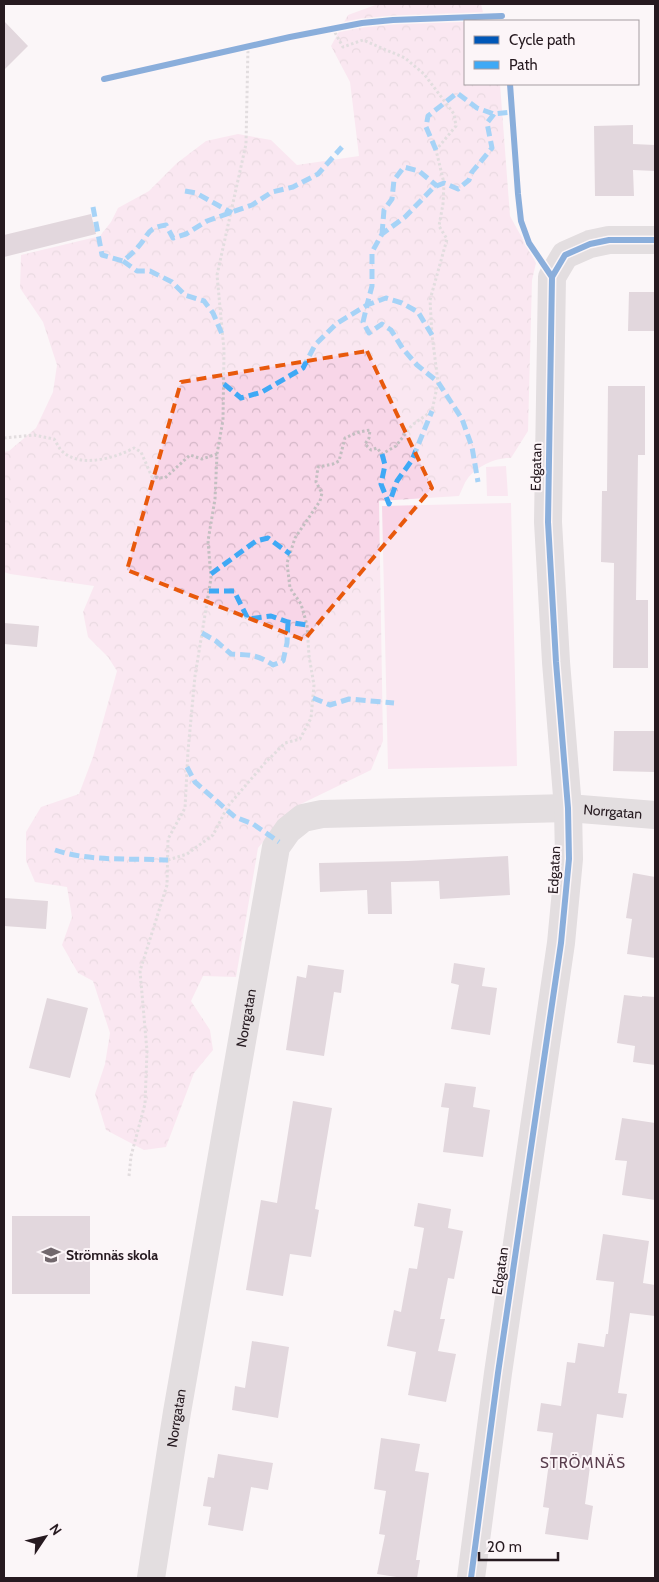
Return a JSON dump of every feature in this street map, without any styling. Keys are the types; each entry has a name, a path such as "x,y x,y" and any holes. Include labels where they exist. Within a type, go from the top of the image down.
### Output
{"street":[{"name":"Edgatan","path":"471,1578 498,1373 561,943 569,859 568,808 556,662 548,522 552,277 565,255 590,244 609,240 655,240"},
{"name":"Norrgatan","path":"151,1578 178,1403 276,847 288,830 303,818 322,814 568,808 655,815"}],"path":[{"path":"324,31 343,27"},
{"path":"168,860 187,854 213,835 228,806 285,743 300,739 311,718 314,685 309,656 307,625 302,604 290,588 287,563 295,538 320,501 322,493 316,482 318,467 339,461 345,438 359,432 370,430 369,438 365,444 371,450 377,448 382,454 396,446 412,425 432,411 438,382 430,300 447,239 439,226 444,183 436,150 456,126 454,114 424,74 405,58 363,40 343,47 333,29"},
{"path":"239,49 257,45"},
{"path":"128,1176 131,1156 145,1104 147,1051 140,971 167,885 168,839 185,808 188,751 196,676 211,578 208,541 215,499 217,454 223,420 224,350 217,275 246,144 248,47"},
{"path":"4,438 34,435 54,439 63,452 74,458 91,461 123,454 134,448 141,452 152,477 159,478 165,478 190,455 202,459 217,454"}],"highlighted area":[{"path":"367,351 432,488 304,640 127,570 181,382"}],"green space":[{"path":"378,4 481,4 485,20 464,20 464,85 500,85 510,216 536,263 532,280 528,431 511,458 494,461 482,466 467,480 459,496 379,501 383,741 371,770 301,804 277,825 258,848 236,977 203,976 191,1001 210,1030 213,1050 194,1073 166,1147 144,1150 106,1130 95,1094 105,1064 110,1033 93,981 78,973 62,945 72,917 67,887 35,882 26,861 26,832 41,807 79,794 93,757 117,671 108,657 88,637 83,612 94,586 4,572 4,452 9,451 36,428 53,392 57,365 43,322 20,288 21,255 100,236 111,222 118,208 149,191 177,163 206,141 238,134 271,140 297,165 359,156 350,82 331,46 348,15"},
{"path":"506,466 508,496 487,496 486,467"},
{"path":"511,503 517,766 388,769 382,506"}],"building":[{"path":"4,21 28,46 4,70"},
{"path":"633,125 633,144 655,145 655,171 633,170 634,196 595,196 594,126"},
{"path":"91,214 96,234 4,257 4,235"},
{"path":"629,292 655,292 655,331 628,331"},
{"path":"608,386 645,386 645,455 638,455 636,600 648,600 648,668 613,668 614,563 601,562 602,491 607,491"},
{"path":"4,623 39,626 37,647 4,644"},
{"path":"614,731 655,731 655,772 613,771"},
{"path":"508,856 510,895 440,899 439,881 391,882 392,914 368,914 367,890 320,892 319,863"},
{"path":"633,873 655,877 655,958 627,954 632,919 626,918"},
{"path":"4,898 48,901 46,929 4,926"},
{"path":"454,963 485,968 482,986 497,988 490,1035 451,1029 459,985 451,983"},
{"path":"308,965 344,970 341,993 334,992 324,1056 286,1050 297,976 306,978"},
{"path":"624,995 655,997 655,1065 633,1062 635,1046 617,1043"},
{"path":"47,998 88,1008 70,1078 29,1068"},
{"path":"445,1083 476,1087 473,1107 490,1110 483,1157 443,1152 449,1108 441,1107"},
{"path":"293,1101 332,1108 315,1209 319,1210 311,1257 290,1254 283,1296 246,1290 261,1200 277,1203"},
{"path":"622,1118 655,1123 655,1200 622,1195 627,1161 615,1160"},
{"path":"418,1203 451,1209 448,1228 463,1231 454,1279 448,1278 440,1319 445,1319 438,1351 456,1354 446,1402 408,1395 416,1352 387,1346 394,1310 401,1312 409,1268 417,1269 424,1228 414,1226"},
{"name":"Strömnäs skola","path":"12,1216 90,1216 90,1294 12,1294"},
{"path":"603,1234 649,1241 643,1283 655,1285 655,1316 630,1313 618,1393 627,1394 623,1418 597,1414 585,1504 593,1506 588,1540 545,1534 549,1508 543,1507 553,1433 537,1431 541,1403 561,1406 567,1362 575,1363 578,1343 604,1347 606,1334 608,1334 614,1282 596,1280"},
{"path":"252,1341 289,1347 278,1418 232,1410 235,1386 245,1388"},
{"path":"381,1438 420,1444 415,1471 429,1473 416,1560 420,1560 417,1578 377,1574 385,1535 379,1534 386,1491 374,1489"},
{"path":"218,1454 273,1463 268,1490 251,1487 243,1531 208,1525 211,1507 203,1506 208,1477 214,1478"}],"marked path":[{"path":"436,150 426,127 428,116 457,93 477,108 494,114 512,112"},
{"path":"224,384 241,398 262,392 303,368 315,345 336,324 367,305 372,286 372,252 382,234 405,217 434,187 444,183 458,189 469,180 472,172 492,148 487,123 494,114"},
{"path":"93,207 102,255 123,261 135,251 151,230 166,225 173,238 186,234 207,221 252,205 272,192 293,187 318,174 342,147"},
{"path":"382,234 384,210 392,199 394,180 404,167 419,171 437,186"},
{"path":"185,191 196,193 232,213"},
{"path":"123,261 137,271 150,271 172,282 185,295 204,301 213,313 222,334"},
{"path":"432,335 418,312 402,303 386,298 367,305 363,322 369,333 382,324 391,330 403,349 417,365 438,382 462,419 472,447 478,482"},
{"path":"382,454 385,465 381,484 389,504 397,481 412,460 432,411"},
{"path":"211,574 256,541 268,538 290,554"},
{"path":"209,591 234,591 248,619 271,616 288,622 307,625"},
{"path":"202,633 216,641 231,654 257,657 273,665 283,661 287,643 288,622"},
{"path":"313,698 330,705 349,699 394,703"},
{"path":"187,767 195,782 235,817 253,824 279,842"},
{"path":"55,850 97,858 168,860"}],"cycle path":[{"path":"104,79 290,37 362,23 502,16"},
{"path":"510,85 521,221 529,243 552,277"},
{"path":"471,1578 498,1373 561,943 569,859 568,808 556,662 548,522 552,277 565,255 590,244 609,240 655,240"}],"place":[{"name":"Strömnäs skola","path":"51,1255"}],"district":[{"name":"STRÖMNÄS","path":"583,1463"}]}
